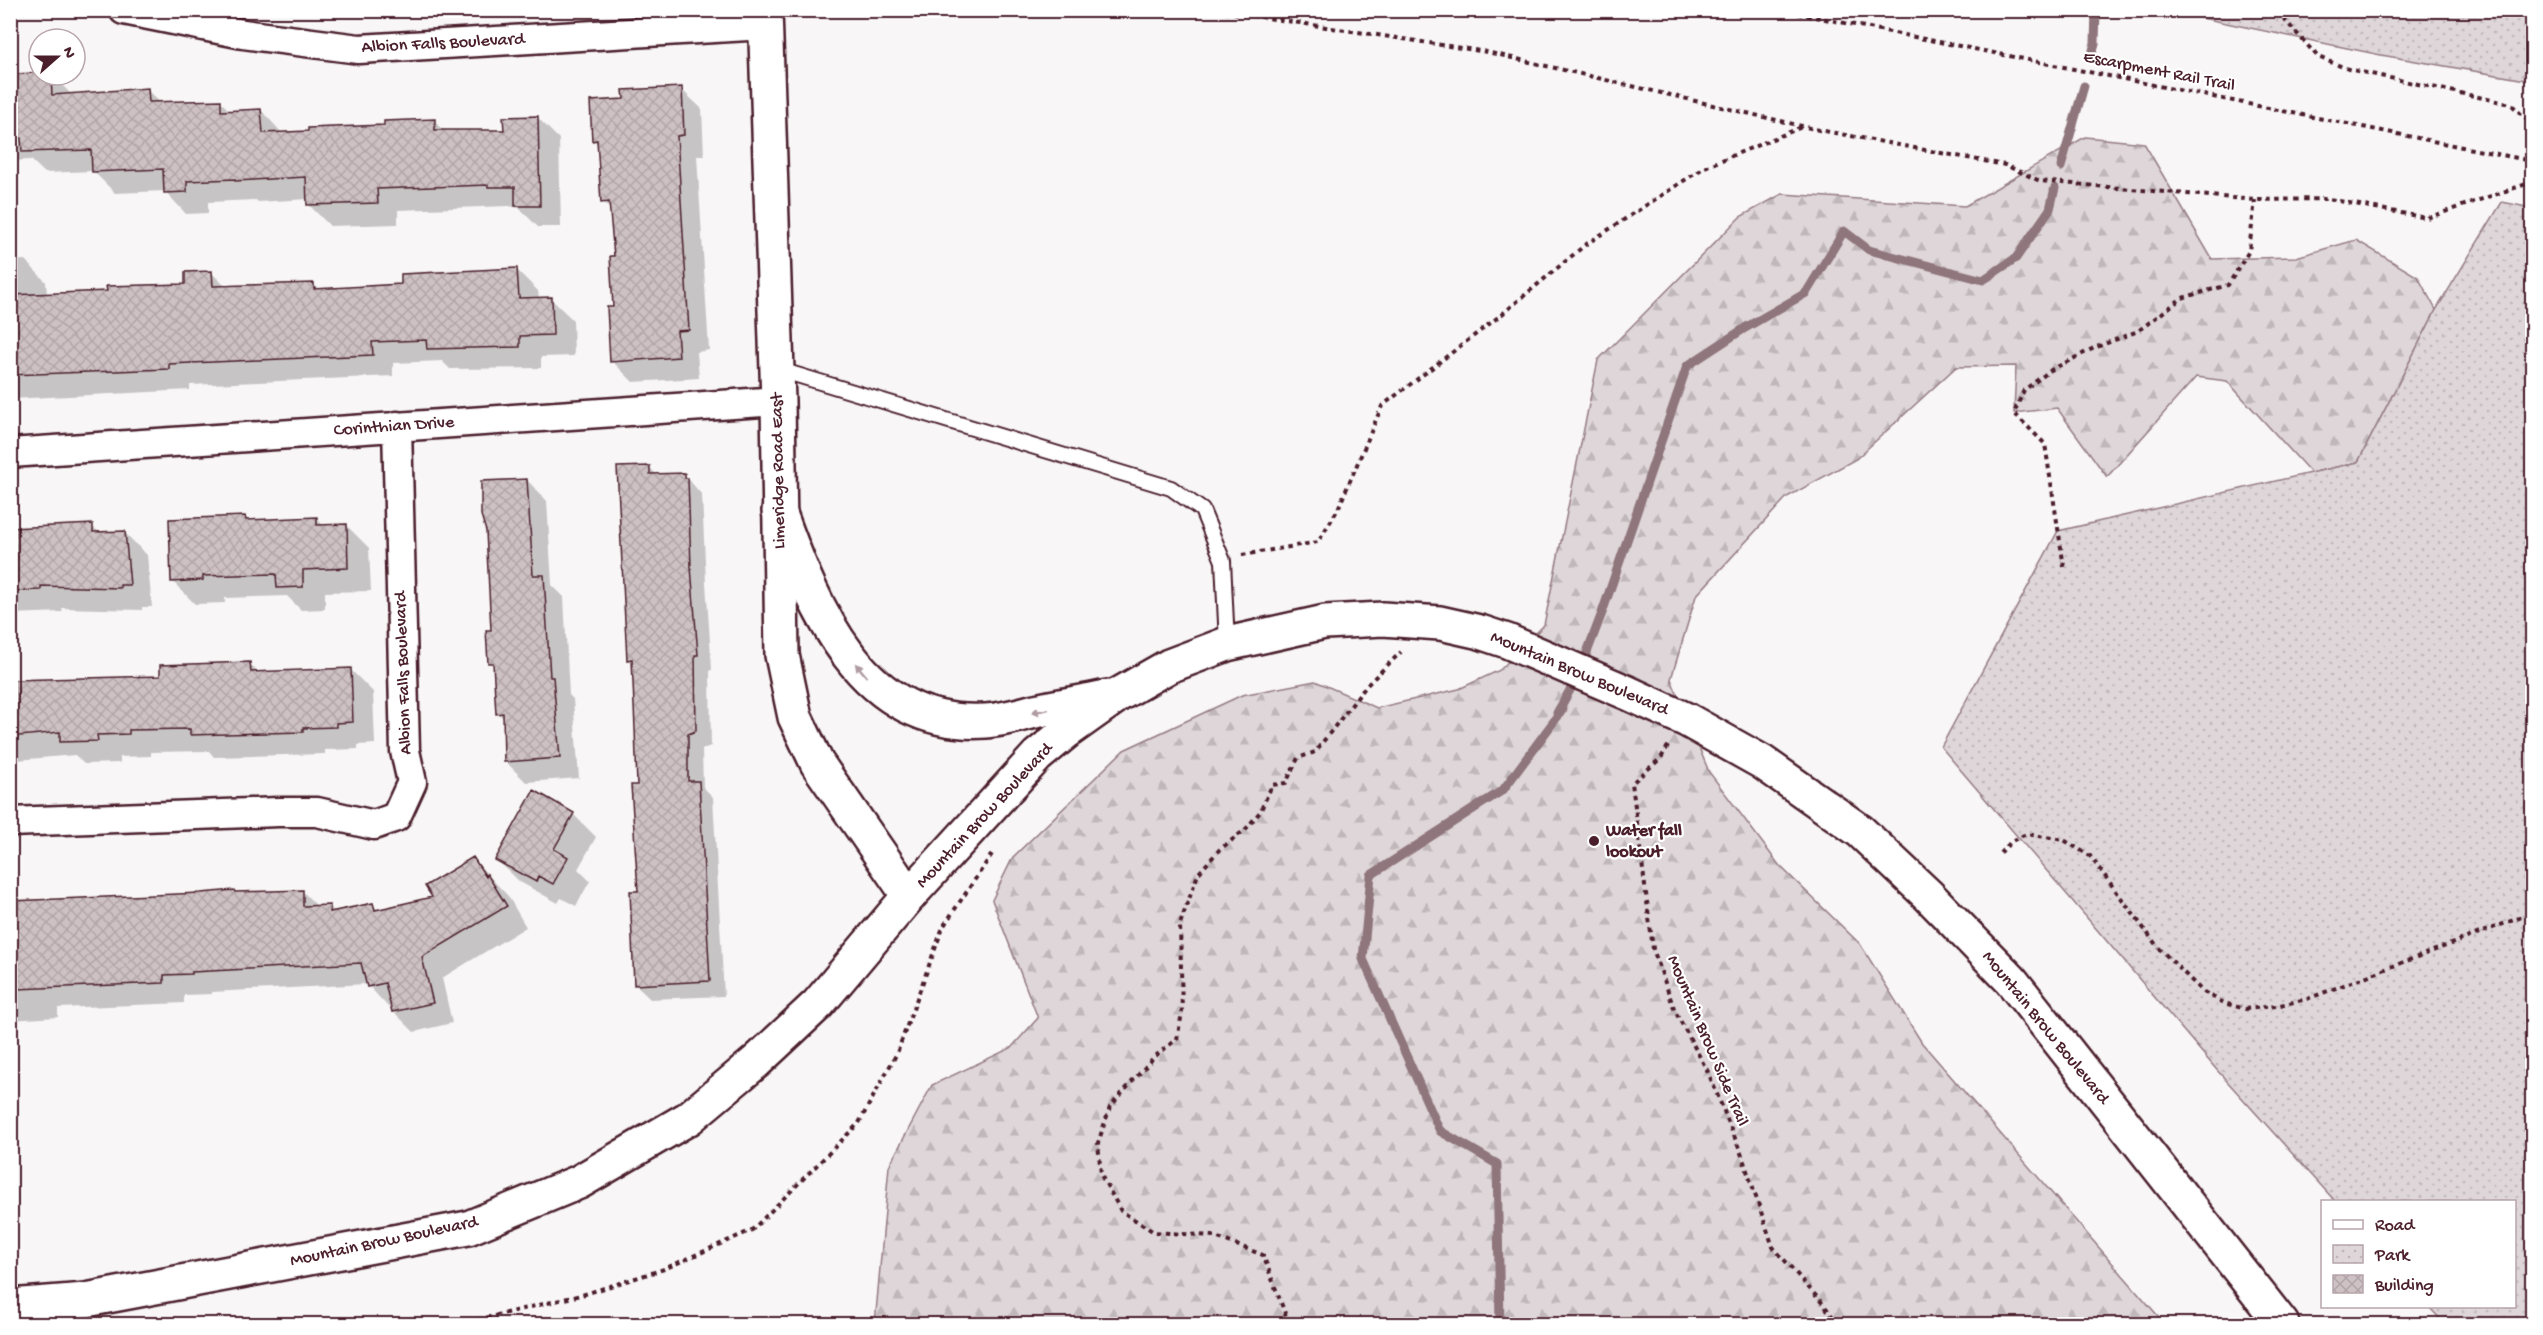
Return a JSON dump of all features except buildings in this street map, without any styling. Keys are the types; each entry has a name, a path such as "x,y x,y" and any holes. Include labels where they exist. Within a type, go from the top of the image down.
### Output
{"main road":[{"name":"Limeridge Road East","path":"765,18 778,401 782,655 795,717 817,763 909,896"},
{"path":"779,511 805,582 829,626 874,685 903,704 951,720 985,722 1118,695"},
{"name":"Mountain Brow Boulevard","path":"10,1306 86,1300 468,1228 579,1182 689,1118 757,1061 818,1004 909,896 1037,756 1118,695 1168,666 1227,644 1325,622 1383,619 1440,623 1507,641 1680,730 1762,762 1860,831 1928,895 2011,980 2282,1324"}],"street":[{"name":"Albion Falls Boulevard","path":"124,10 243,34 359,49 765,18"},
{"name":"Corinthian Drive","path":"10,453 275,437 397,426 778,401"},
{"name":"Albion Falls Boulevard","path":"10,822 317,812 374,825 396,817 412,782 405,751 397,426"}],"lane":[{"path":"777,369 1171,488 1203,510 1223,561 1227,644"}],"path":[{"path":"1216,10 1487,52 1804,126 2005,165 2040,181 2255,200 2329,199 2427,218 2532,182"},
{"name":"Escarpment Rail Trail","path":"1780,10 2532,161"},
{"path":"2282,10 2283,18 2318,57 2348,69 2511,104 2532,124"},
{"path":"1223,561 1239,555 1318,542 1338,508 1382,406 1501,315 1595,238 1706,167 1804,126"},
{"path":"2064,567 2044,444 2014,413 2024,390 2059,366 2094,348 2138,331 2182,298 2228,285 2249,251 2255,200"},
{"path":"1289,1324 1263,1255 1214,1236 1154,1232 1121,1211 1101,1175 1098,1143 1110,1107 1154,1057 1178,1040 1182,1013 1180,924 1198,874 1220,850 1245,830 1260,812 1272,785 1286,783 1298,758 1315,752 1367,685 1408,645"},
{"name":"Mountain Brow Side Trail","path":"1680,730 1661,758 1632,783 1653,949 1675,1011 1708,1072 1741,1153 1773,1247 1838,1324"},
{"path":"460,1324 585,1294 664,1269 752,1230 804,1181 859,1123 897,1053 943,927 992,856 995,802"},
{"path":"2000,853 2012,841 2026,834 2064,840 2090,856 2157,945 2202,991 2224,1003 2245,1009 2276,1006 2307,999 2532,914"}],"green space":[{"path":"2168,11 2532,11 2532,81 2381,55"},
{"path":"2085,137 2144,143 2212,259 2296,257 2356,240 2418,277 2436,310 2358,462 2311,473 2227,381 2196,377 2107,477 2057,408 2014,413 2016,366 1956,367 1856,459 1787,497 1696,596 1671,679 1709,772 1779,865 1860,944 1922,1043 2165,1324 875,1324 889,1166 932,1085 1011,1048 1038,1018 992,900 1013,857 1124,750 1242,695 1315,681 1377,708 1459,689 1500,670 1544,625 1598,360 1740,217 1782,194 1965,206"},
{"path":"2502,202 2532,208 2532,1324 2445,1324 2430,1308 2516,1308 2516,1200 2334,1200 2216,1069 1941,747 2058,531 2358,462 2436,310"}],"waterway":[{"path":"2091,58 2095,43 2096,10"},
{"path":"2061,167 2084,86"},
{"path":"1500,1324 1497,1164 1440,1131 1363,959 1371,875 1503,790 1563,709 1557,713 1578,676 1602,613 1687,366 1745,328 1806,293 1844,231 1869,250 1983,280 2016,258 2050,209 2055,188"}],"place":[{"name":"Water fall lookout","path":"1594,841"}]}
